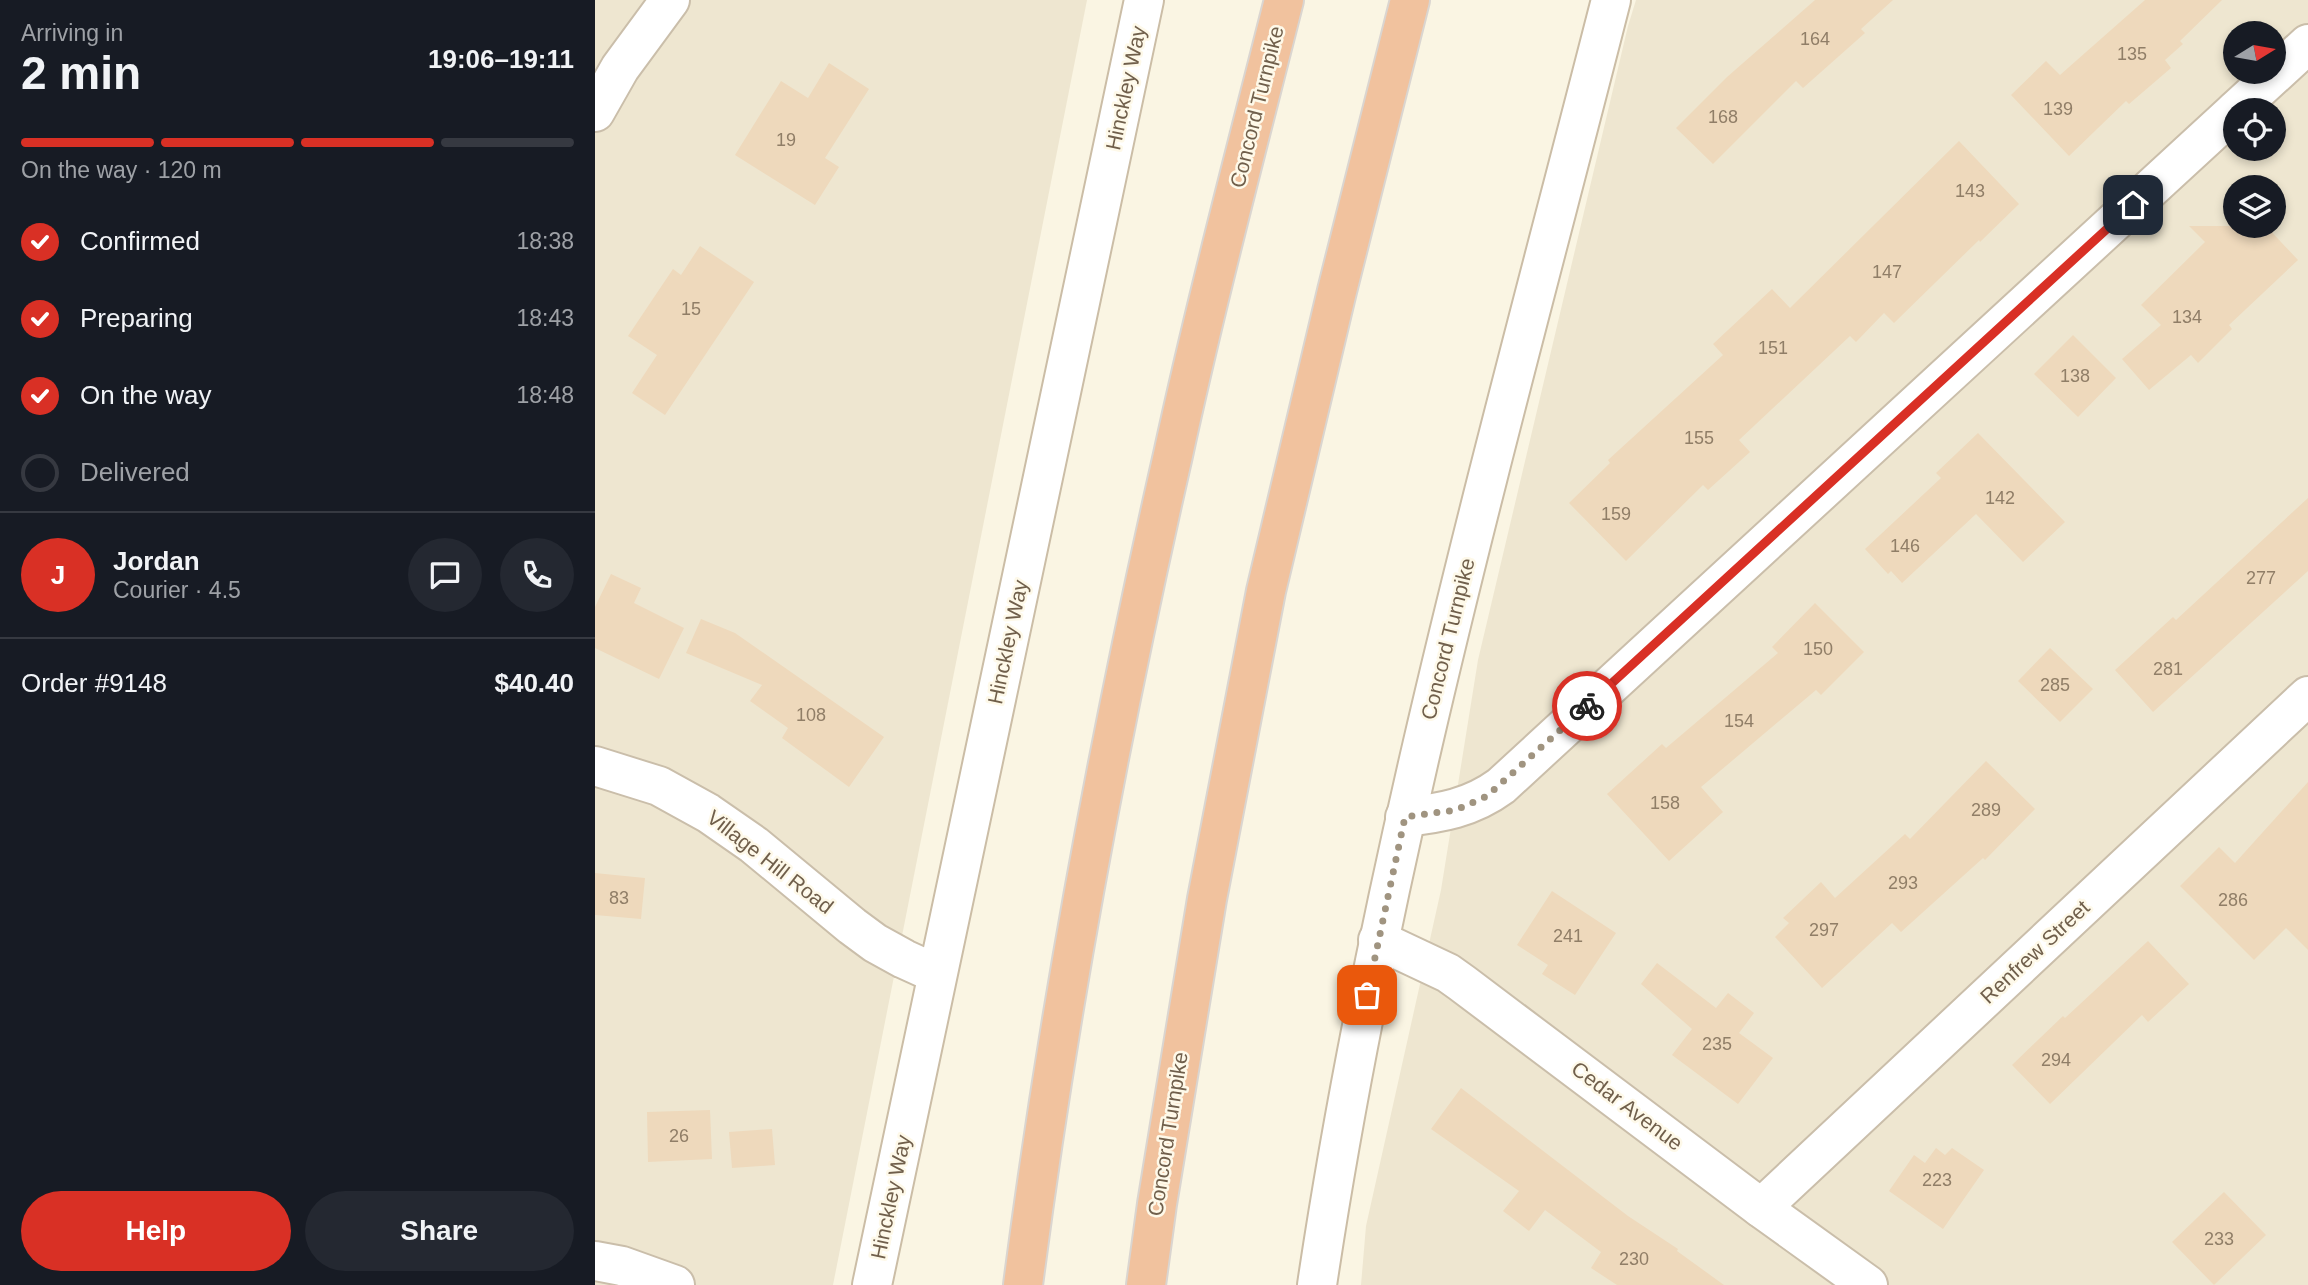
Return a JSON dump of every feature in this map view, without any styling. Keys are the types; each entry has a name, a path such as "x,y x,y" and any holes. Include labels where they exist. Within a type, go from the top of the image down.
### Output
{"highway":[{"name":"Concord Turnpike","path":"1023,1285 1052,1080 1132,642 1173,451 1284,0"},
{"name":"Concord Turnpike","path":"1146,1285 1207,898 1266,591 1410,0"}],"street":[{"path":"595,112 620,68 670,0"},
{"name":"Hinckley Way","path":"872,1285 1145,0"},
{"name":"Concord Turnpike","path":"1317,1285 1356,1051 1405,817 1441,664 1611,0"},
{"path":"2249,98 2308,44"},
{"path":"1405,817 1456,810 1487,796 1501,786 2223,122"},
{"name":"Renfrew Street","path":"1761,1208 2308,696"},
{"name":"Village Hill Road","path":"595,766 659,786 708,813 754,845 867,937 904,959 937,974"},
{"name":"Cedar Avenue","path":"1378,940 1462,983 1868,1285"},
{"path":"595,1261 622,1266 675,1285"}],"shaded area":[{"path":"595,0 1087,0 833,1285 595,1285"},
{"path":"1636,0 2308,0 2308,1285 1361,1285 1366,1226 1441,890 1478,660"}],"building":[{"path":"1815,0 1893,0 1861,29 1865,33 1803,88 1796,81 1713,164 1676,128 1727,77"},
{"path":"2145,0 2222,0 2180,41 2183,44 2165,60 2171,68 2129,104 2126,101 2069,156 2011,95 2046,61 2060,75"},
{"path":"829,63 869,89 825,158 839,167 815,205 735,155 781,81 808,98"},
{"path":"1959,141 2019,204 1894,323 1884,313 1856,342 1850,336 1739,440 1750,452 1708,490 1703,485 1626,561 1569,503 1610,463 1608,460 1723,355 1713,344 1772,289 1790,308"},
{"path":"2189,226 2223,226 2223,238 2277,238 2298,260 2229,325 2232,329 2198,363 2191,355 2149,390 2122,359 2161,325 2141,305 2205,242"},
{"path":"700,246 754,282 665,415 632,393 657,355 628,336 673,269 681,275"},
{"path":"2073,335 2116,378 2078,417 2034,374"},
{"path":"1978,433 2065,522 2023,562 1976,514 1902,583 1891,571 1888,574 1865,549 1941,478 1936,473"},
{"path":"2308,498 2308,571 2153,712 2115,670 2173,617 2176,620"},
{"path":"611,574 641,588 634,603 684,628 659,679 595,648 595,607"},
{"path":"1815,603 1864,652 1821,695 1816,690 1701,787 1723,812 1669,861 1607,794 1662,744 1666,748 1778,653 1772,647"},
{"path":"701,619 735,633 884,737 849,787 782,738 788,728 750,701 762,685 686,653"},
{"path":"2050,648 2093,689 2060,722 2018,681"},
{"path":"1986,761 2035,809 1985,860 1983,858 1901,932 1892,923 1822,988 1775,937 1789,923 1783,918 1821,882 1835,898 1905,834 1910,839"},
{"path":"2308,782 2308,950 2286,928 2254,960 2180,886 2219,847 2235,863"},
{"path":"595,873 645,878 641,919 595,915"},
{"path":"1552,891 1616,933 1575,995 1542,974 1548,965 1517,945"},
{"path":"2148,941 2189,984 2148,1022 2142,1015 2050,1104 2012,1065"},
{"path":"1657,963 1716,1008 1728,993 1754,1013 1739,1033 1773,1058 1738,1104 1672,1055 1692,1029 1641,984"},
{"path":"1461,1088 1628,1216 1678,1249 1677,1251 1724,1285 1617,1285 1591,1268 1601,1252 1545,1210 1529,1231 1503,1211 1519,1191 1431,1129"},
{"path":"710,1110 712,1159 648,1162 647,1112"},
{"path":"772,1129 775,1165 732,1168 729,1132"},
{"path":"1936,1148 1945,1155 1952,1148 1984,1170 1943,1229 1889,1191 1914,1155 1925,1163"},
{"path":"2224,1192 2266,1235 2214,1285 2172,1242"}],"way so far":[{"path":"1367,995 1405,817 1456,810 1487,796 1587,706"}],"route":[{"path":"1587,706 2133,205"}]}
